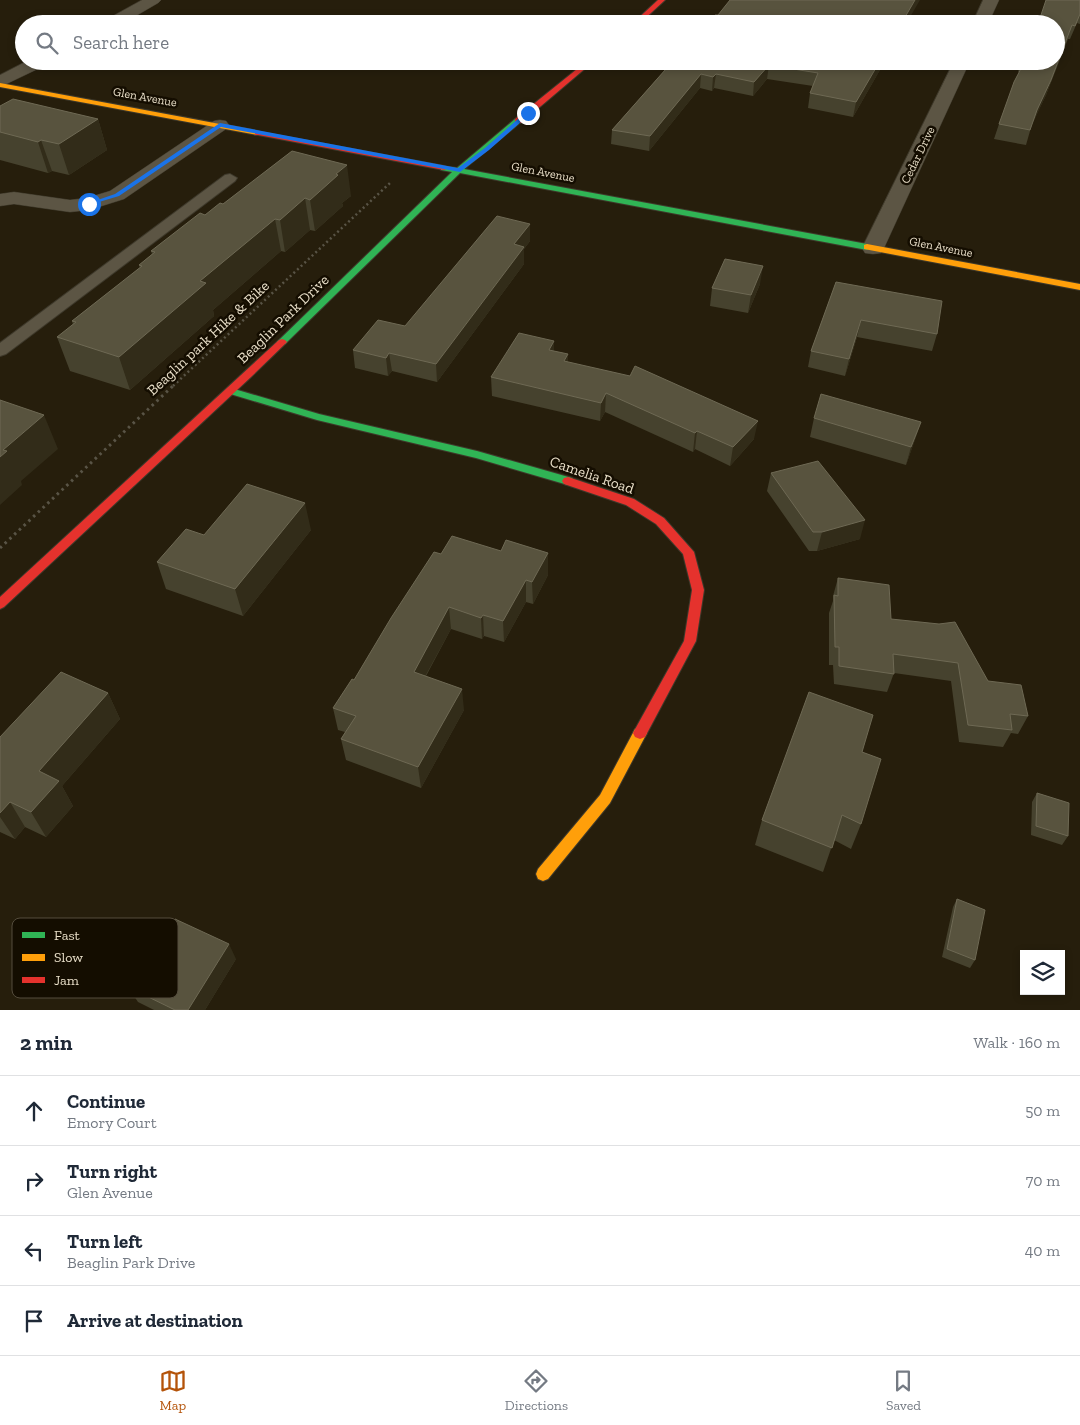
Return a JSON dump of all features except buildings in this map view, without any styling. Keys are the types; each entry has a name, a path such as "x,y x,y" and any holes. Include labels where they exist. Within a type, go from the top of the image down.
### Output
{"street":[{"path":"126,15 153,0"},
{"path":"645,15 662,0"},
{"path":"984,15 991,0"},
{"path":"0,84 24,70"},
{"name":"Beaglin Park Drive","path":"0,604 62,544 231,391 460,170 580,70"},
{"name":"Cedar Drive","path":"873,248 958,70"},
{"name":"Glen Avenue","path":"0,84 1080,287"},
{"path":"0,200 14,198 70,206 89,204 117,195 220,125"},
{"name":"Camelia Road","path":"231,391 317,418 477,455 630,502 660,521 688,552 698,590 690,641 605,799 543,874"}],"lane":[{"path":"0,351 230,178"}],"path":[{"name":"Beaglin park Hike & Bike","path":"0,548 412,161"}],"traffic: fast":[{"path":"282,342 459,170 518,121"},
{"path":"444,168 867,247"},
{"path":"231,391 317,417 477,455 568,481"}],"traffic: slow":[{"path":"0,85 258,133"},
{"path":"867,247 1080,287"},
{"path":"543,874 605,799 640,733"}],"traffic: jam":[{"path":"645,15 662,0"},
{"path":"518,121 580,70"},
{"path":"258,133 444,168"},
{"path":"0,604 282,342"},
{"path":"568,481 630,502 660,521 688,552 698,590 690,641 640,733"}],"route":[{"path":"89,204 117,195 220,125 460,170 528,113"}]}
